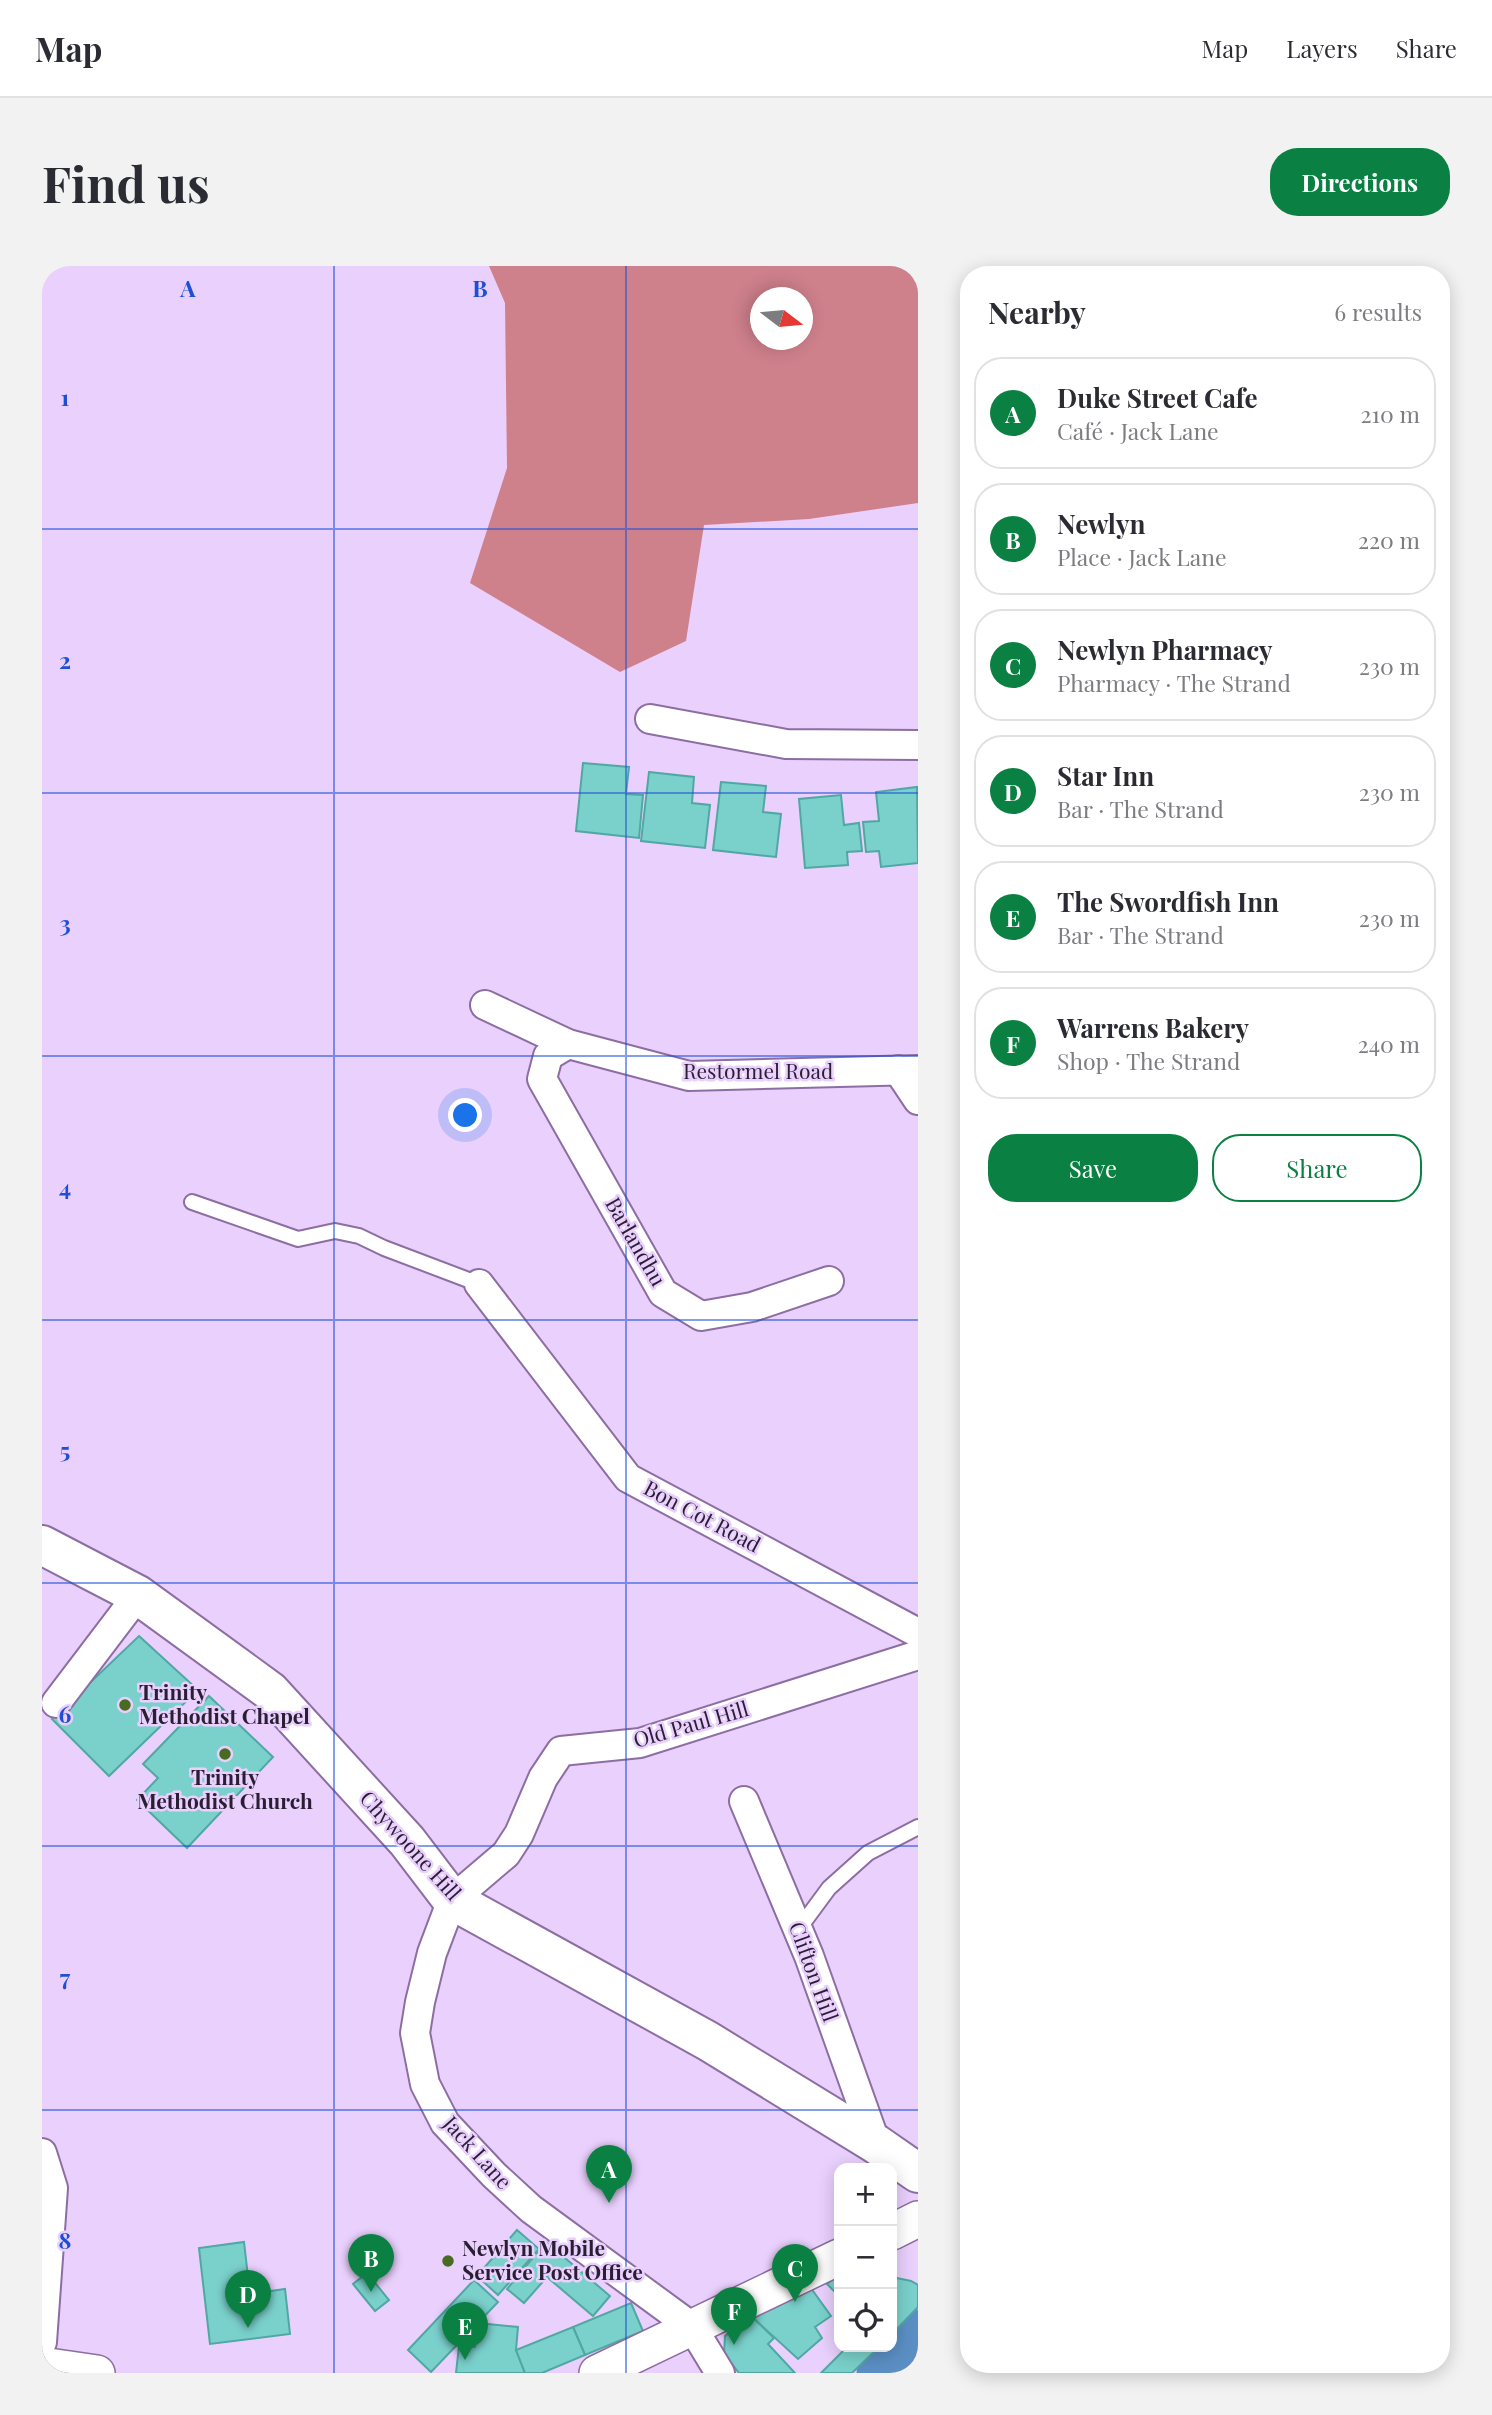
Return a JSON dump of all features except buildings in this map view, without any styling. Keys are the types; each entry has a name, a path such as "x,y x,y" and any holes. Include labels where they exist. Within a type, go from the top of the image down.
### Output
{"main road":[{"name":"Chywoone Hill","path":"42,1545 138,1595 270,1691 407,1841 452,1900 708,2041 876,2144 918,2173"}],"street":[{"path":"650,719 786,744 918,745"},
{"name":"Restormel Road","path":"485,1005 568,1044 689,1076 908,1070"},
{"name":"Barlandhu","path":"568,1044 548,1056 542,1079 663,1293 701,1316 752,1307 829,1280"},
{"path":"908,1070 918,1100"},
{"name":"Bon Cot Road","path":"479,1284 628,1478 918,1633"},
{"path":"56,1703 138,1595"},
{"name":"Old Paul Hill","path":"452,1900 506,1854 519,1834 542,1777 561,1751 640,1743 918,1655"},
{"name":"Clifton Hill","path":"744,1801 798,1930 876,2144"},
{"name":"Jack Lane","path":"452,1900 432,1953 415,2033 425,2084 445,2123 530,2209 692,2327"},
{"path":"42,2153 53,2188 42,2342"},
{"path":"897,2230 918,2219"},
{"path":"597,2373 834,2259"},
{"path":"692,2327 720,2373"},
{"path":"42,2365 97,2373"}],"lane":[{"path":"192,1202 298,1239 335,1231 359,1236 479,1284"},
{"path":"798,1930 829,1888 869,1853 918,1828"}],"shaded area":[{"path":"489,266 918,266 918,503 809,519 704,525 686,641 620,672 470,583 507,468 505,303"}],"waterway":[{"path":"889,2373 918,2342"}],"place":[{"name":"Trinity Methodist Chapel","path":"125,1705"},
{"name":"Trinity Methodist Church","path":"225,1754"},
{"name":"Duke Street Cafe","path":"609,2203"},
{"name":"Newlyn Mobile Service Post Office","path":"448,2261"},
{"name":"Newlyn","path":"371,2292"},
{"name":"Newlyn Pharmacy","path":"795,2302"},
{"name":"Star Inn","path":"248,2328"},
{"name":"Warrens Bakery","path":"734,2345"},
{"name":"The Swordfish Inn","path":"465,2360"}]}
